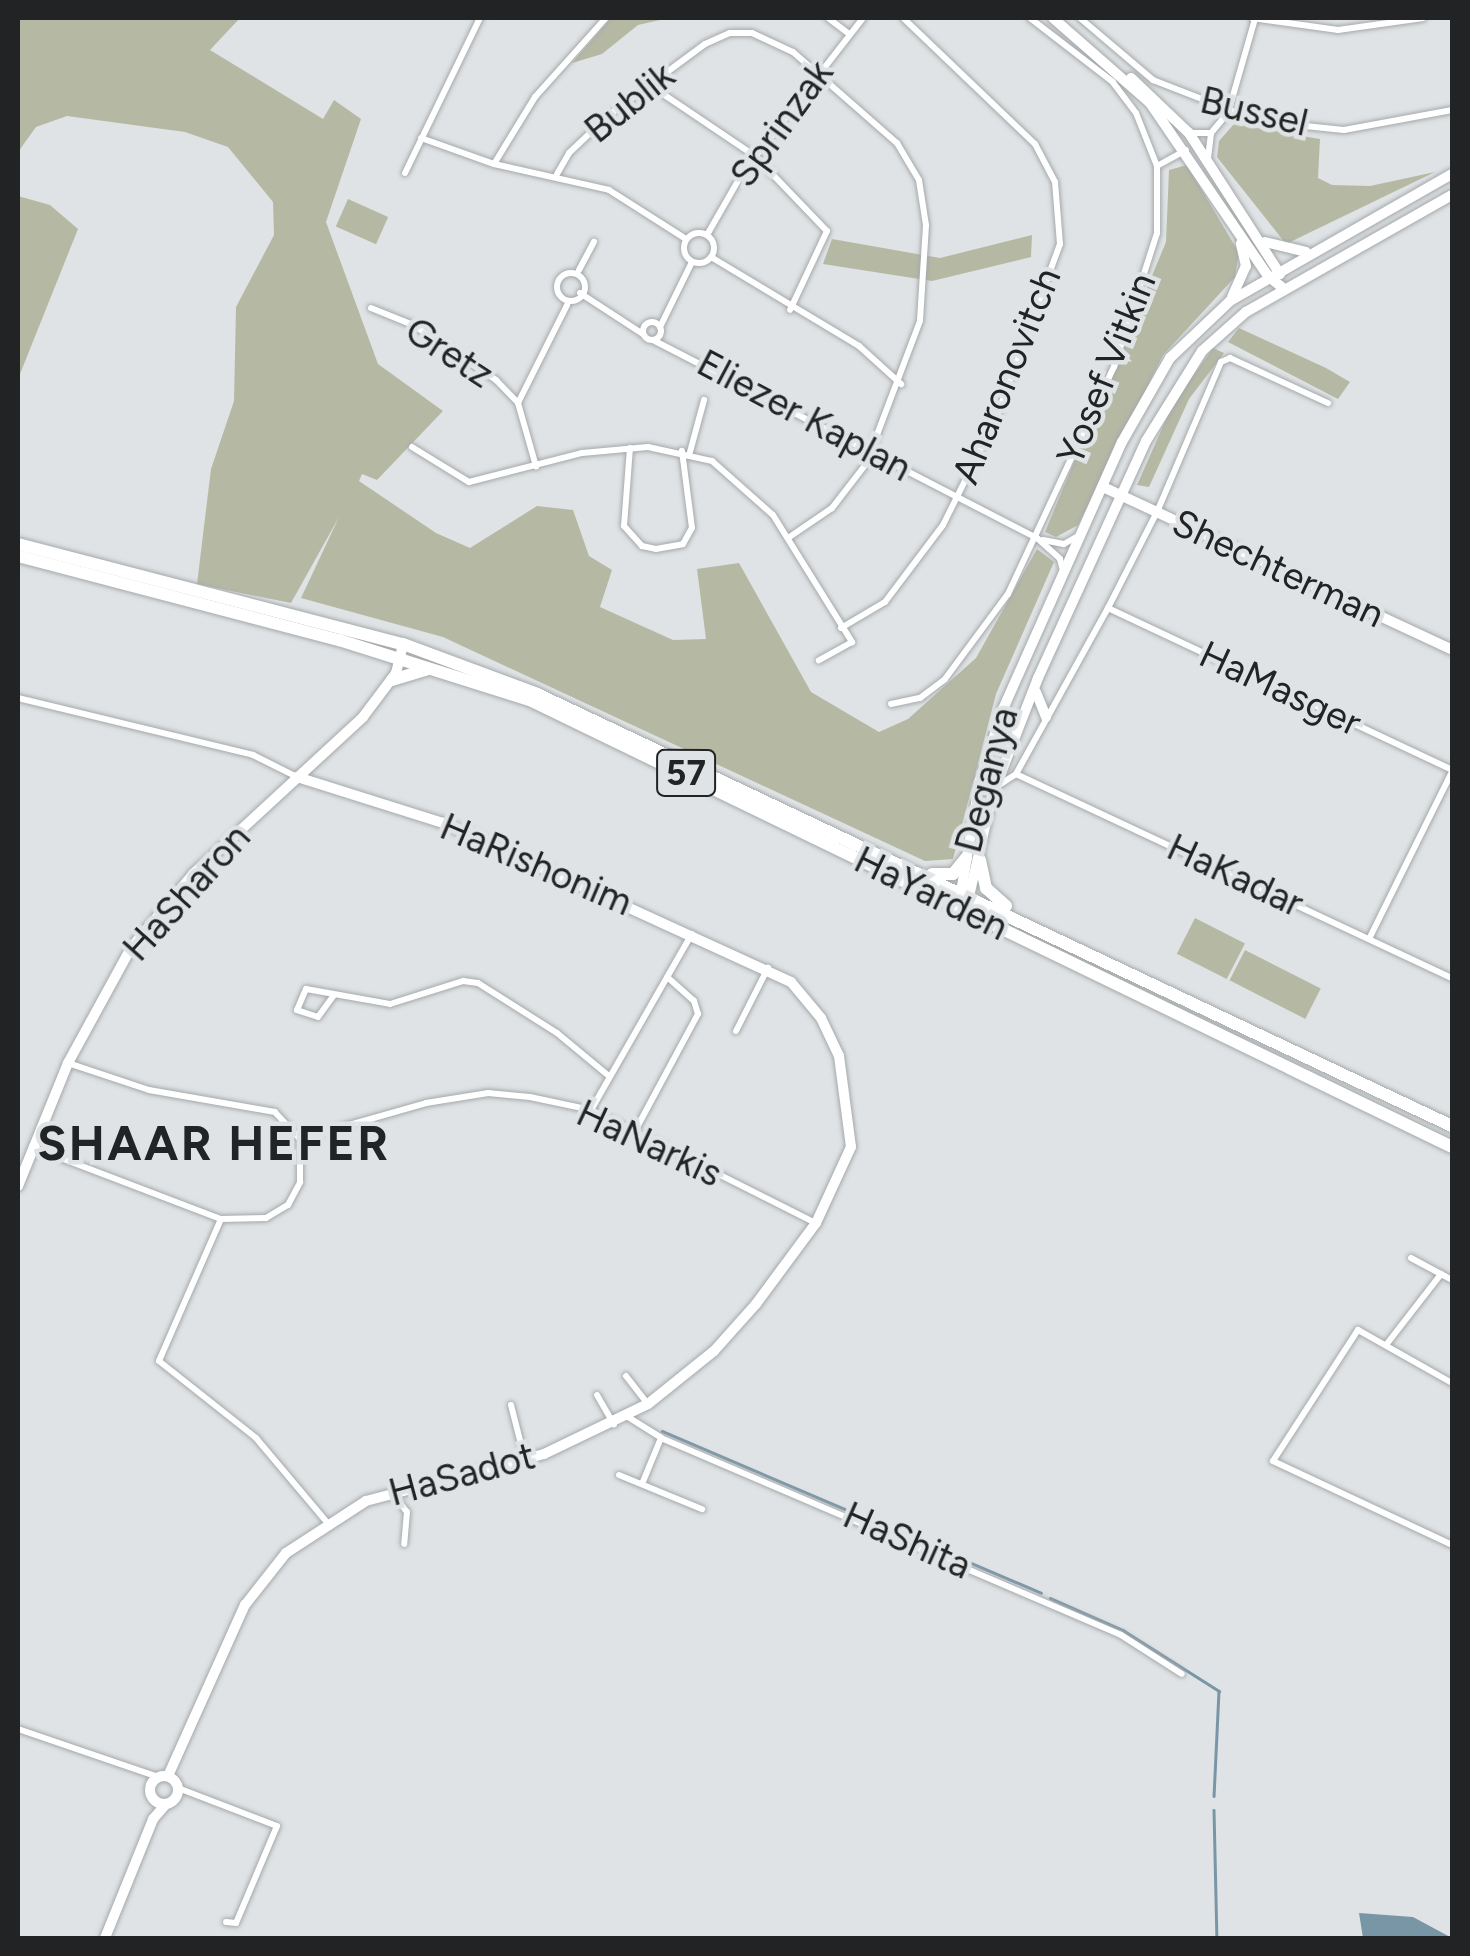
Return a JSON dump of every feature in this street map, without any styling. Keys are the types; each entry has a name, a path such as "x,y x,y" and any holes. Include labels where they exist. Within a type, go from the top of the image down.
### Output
{"highway":[{"name":"57","path":"18,544 403,644"},
{"name":"57","path":"18,556 398,658"},
{"name":"HaYarden","path":"403,644 535,692 1046,930 1452,1126"},
{"path":"371,650 386,660 390,678 431,668"},
{"name":"HaYarden","path":"398,658 532,701 1452,1147"},
{"path":"915,872 953,874 973,859 993,897 1046,930"}],"street":[{"path":"405,174 480,18"},
{"path":"494,164 535,96 606,18"},
{"path":"828,18 848,33"},
{"name":"Sprinzak","path":"707,235 755,156 863,18"},
{"name":"Aharonovitch","path":"841,628 885,602 960,495 1033,327 1060,244 1061,212 1036,144 903,18"},
{"name":"Yosef Vitkin","path":"891,704 920,698 966,655 1037,538 1114,366 1150,263 1157,166 1150,137 1113,82 1030,18"},
{"path":"1053,18 1150,103 1187,150 1236,228 1284,289"},
{"path":"1062,18 1188,132 1262,240 1273,273"},
{"name":"Bussel","path":"1080,18 1153,80 1228,113 1344,130 1452,110"},
{"path":"1208,159 1212,133 1228,113 1254,18 1338,30 1423,18"},
{"name":"Bublik","path":"557,174 569,153 608,115 705,44 730,33 766,38 821,70 898,143 919,180 926,226 924,300 902,384 871,452 832,508 788,538"},
{"path":"651,86 755,156 827,231 790,310"},
{"path":"1188,132 1212,133"},
{"path":"421,138 494,164 557,174 609,190 686,239 707,235 710,257 790,310 859,346 902,384"},
{"path":"1157,166 1187,150"},
{"name":"Deganya","path":"960,909 973,859 991,740 1103,487 1170,358 1230,301 1452,174"},
{"name":"Deganya","path":"973,859 995,788 1038,678 1168,401 1202,351 1284,289 1452,195"},
{"path":"1230,301 1246,266 1236,228"},
{"path":"686,239 684,254 692,262"},
{"path":"1262,240 1284,252 1312,252"},
{"path":"518,403 567,305 580,293 580,270 594,242"},
{"path":"653,340 666,306 692,262 710,257"},
{"path":"567,305 560,288 568,274 580,270"},
{"path":"580,293 624,318 643,334 648,323 666,306"},
{"name":"Gretz","path":"371,308 469,359 518,403 536,466"},
{"path":"624,318 648,323"},
{"name":"Eliezer Kaplan","path":"648,323 660,329 678,349"},
{"name":"Eliezer Kaplan","path":"643,334 1037,538 1060,559 1062,577"},
{"path":"995,788 1016,774 1108,608 1158,512 1221,362 1230,358 1328,403"},
{"path":"630,448 624,526 630,537 656,550 683,544 692,528 686,452 704,400"},
{"path":"412,447 468,482 630,448 686,452 744,484 788,538 852,642 819,660"},
{"name":"Shechterman","path":"1103,487 1452,650"},
{"path":"1037,538 1064,544 1082,532"},
{"name":"HaMasger","path":"1108,608 1452,771"},
{"name":"HaSharon","path":"18,1186 31,1146 68,1063 130,948 193,874 383,692 403,644"},
{"path":"1038,678 1036,704 1046,717"},
{"name":"HaRishonim","path":"18,698 253,755 296,777 443,823 768,967 815,1009 847,1088 852,1147 816,1222"},
{"path":"1369,938 1452,771"},
{"name":"HaKadar","path":"1016,774 1452,978"},
{"path":"591,1110 693,933"},
{"path":"736,1031 768,967"},
{"path":"457,983 459,968"},
{"path":"635,1131 698,1014 667,976"},
{"path":"334,995 318,1017 298,1010 303,989 390,1004 457,983 484,986 557,1033 609,1076"},
{"path":"31,1146 221,1219 266,1218 288,1205 300,1182 300,1138 275,1112 149,1090 68,1063"},
{"name":"HaNarkis","path":"300,1138 488,1093 591,1110 816,1222"},
{"path":"221,1219 161,1365 256,1438 326,1522"},
{"name":"HaSadot","path":"159,1779 245,1605 286,1552 326,1522 392,1494 525,1460 628,1417 714,1351 816,1222"},
{"path":"1411,1258 1452,1280"},
{"path":"1386,1345 1441,1274"},
{"path":"1452,1383 1358,1330 1273,1456 1452,1546"},
{"path":"626,1376 648,1404"},
{"path":"597,1395 614,1425"},
{"path":"511,1406 525,1460"},
{"name":"HaShita","path":"628,1417 661,1438 1121,1635 1182,1674"},
{"path":"642,1484 661,1438"},
{"path":"619,1475 702,1508"},
{"path":"392,1494 408,1512 404,1544"},
{"path":"18,1729 277,1826 236,1923 226,1922"},
{"path":"159,1779 161,1803"},
{"path":"105,1938 153,1819 161,1803 178,1788"}],"green space":[{"path":"18,18 240,18 210,50 323,119 334,100 361,119 326,222 378,364 443,411 377,480 362,474 359,481 436,533 470,548 537,506 573,510 589,556 612,570 600,607 673,640 706,639 697,569 739,563 811,692 879,732 908,719 976,658 1037,549 1054,562 996,694 953,859 925,861 443,637 301,598 339,517 291,603 197,584 211,469 234,401 236,307 274,235 273,202 228,147 185,132 67,116 36,127 18,152"},
{"path":"611,18 669,18 638,25 602,54 572,63"},
{"path":"1234,124 1320,139 1318,178 1332,185 1370,186 1435,172 1286,244 1217,157 1219,141"},
{"path":"1187,165 1239,253 1235,277 1163,355 1078,525 1056,537 1045,532 1166,242 1169,170"},
{"path":"18,196 50,205 78,229 18,379"},
{"path":"348,199 388,217 376,244 336,226"},
{"path":"1032,235 1031,257 932,281 823,264 832,239 940,258"},
{"path":"1239,328 1350,382 1338,399 1228,342"},
{"path":"1213,348 1224,353 1189,399 1149,487 1137,485 1172,406"},
{"path":"1195,918 1245,943 1227,979 1177,954"},
{"path":"1245,950 1321,989 1305,1019 1230,980"}],"water":[{"path":"1359,1913 1413,1917 1452,1938 1363,1938"}],"waterway":[{"path":"662,1431 1041,1593"},
{"path":"1050,1598 1123,1630 1219,1691 1214,1796"},
{"path":"1214,1810 1217,1938"}],"district":[{"name":"SHAAR HEFER","path":"214,1144"}]}
